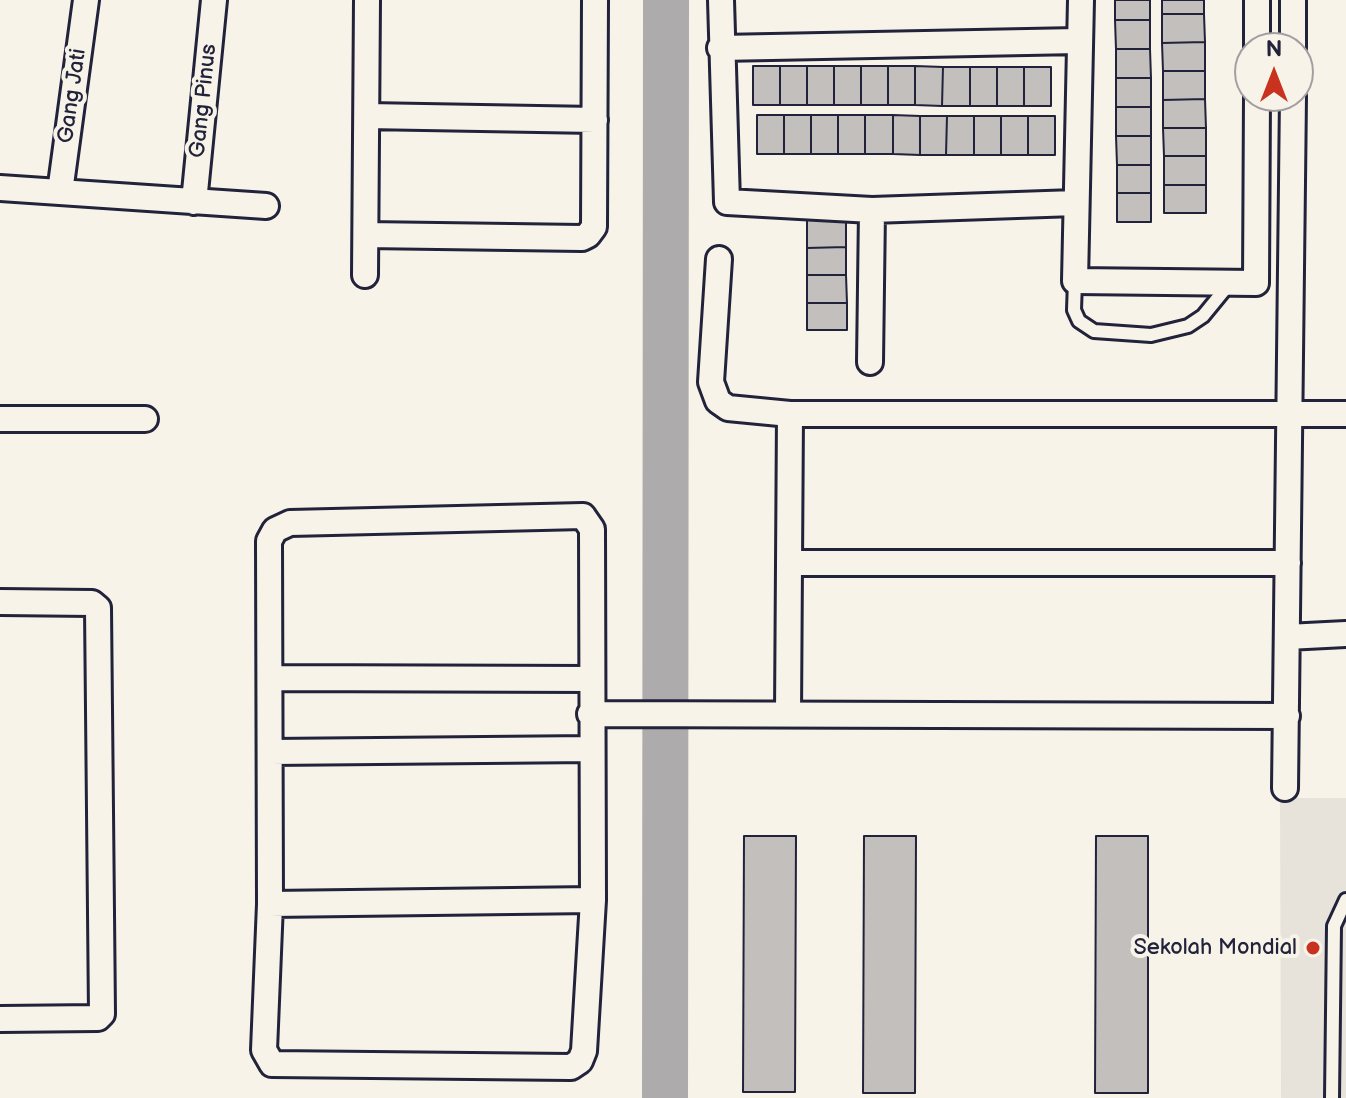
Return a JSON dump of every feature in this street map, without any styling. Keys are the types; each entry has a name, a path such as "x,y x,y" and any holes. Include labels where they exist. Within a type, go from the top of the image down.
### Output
{"street":[{"name":"Gang Jati","path":"60,192 86,0"},
{"name":"Gang Pinus","path":"194,202 214,0"},
{"path":"365,275 367,0"},
{"path":"366,235 582,238 588,235 594,227 595,0"},
{"path":"721,0 720,48 727,202 872,210 1075,203"},
{"path":"1081,0 1075,281 1256,283 1257,112"},
{"path":"1257,0 1257,32"},
{"path":"1293,0 1293,32"},
{"path":"720,48 1078,41"},
{"path":"1285,788 1293,112"},
{"path":"367,116 595,120"},
{"path":"0,188 266,206"},
{"path":"870,362 872,210"},
{"path":"719,259 713,392 728,408 790,414 1346,414"},
{"path":"788,714 790,414"},
{"path":"0,419 145,419"},
{"path":"583,516 592,529 590,714 593,900 584,1051 580,1061 571,1067 272,1064 264,1050 270,904 272,678 269,541 281,526 290,523 583,516"},
{"path":"789,563 1288,563"},
{"path":"0,602 92,603 98,608 102,1014 98,1018 0,1019"},
{"path":"1287,637 1346,634"},
{"path":"272,678 591,679"},
{"path":"590,714 1287,716"},
{"path":"271,752 591,749"},
{"path":"270,904 593,900"}],"lane":[{"path":"1075,281 1074,310 1079,321 1094,331 1151,335 1188,326 1203,316 1230,283"},
{"path":"1332,1098 1340,1014 1334,926 1346,900"}],"shaded area":[{"name":"Sekolah Mondial","path":"1280,798 1346,798 1346,1098 1281,1098"}],"building":[{"path":"1115,0 1150,0 1150,20 1115,20"},
{"path":"1162,0 1204,0 1204,14 1162,14"},
{"path":"1162,14 1204,14 1205,42 1162,43"},
{"path":"1115,20 1150,20 1150,49 1116,49"},
{"path":"1205,42 1205,71 1163,71 1162,43"},
{"path":"1116,49 1150,49 1151,78 1116,78"},
{"path":"753,66 780,66 780,105 753,105"},
{"path":"780,66 807,66 807,105 780,105"},
{"path":"807,66 834,66 834,105 807,105"},
{"path":"834,66 861,66 861,105 834,105"},
{"path":"861,66 888,66 888,105 861,105"},
{"path":"888,66 915,66 915,105 888,105"},
{"path":"915,66 943,67 942,106 915,105"},
{"path":"943,67 970,67 970,106 942,106"},
{"path":"970,67 997,67 997,106 970,106"},
{"path":"997,67 1024,67 1024,106 997,106"},
{"path":"1024,67 1051,67 1051,106 1024,106"},
{"path":"1163,71 1205,71 1205,99 1163,100"},
{"path":"1116,78 1151,78 1151,107 1116,107"},
{"path":"1205,99 1206,128 1163,128 1163,100"},
{"path":"1116,107 1151,107 1151,136 1116,136"},
{"path":"757,115 784,115 784,154 757,154"},
{"path":"784,115 811,115 811,154 784,154"},
{"path":"811,115 838,115 838,154 811,154"},
{"path":"838,115 865,115 865,154 838,154"},
{"path":"865,115 893,115 893,154 865,154"},
{"path":"893,115 920,116 920,155 893,154"},
{"path":"920,116 947,116 946,155 920,155"},
{"path":"947,116 974,116 974,155 946,155"},
{"path":"974,116 1001,116 1001,155 974,155"},
{"path":"1001,116 1028,116 1028,155 1001,155"},
{"path":"1028,116 1055,116 1055,155 1028,155"},
{"path":"1163,128 1206,128 1206,156 1164,156"},
{"path":"1116,136 1151,136 1151,165 1117,165"},
{"path":"1164,156 1206,156 1206,185 1164,185"},
{"path":"1117,165 1151,165 1151,193 1117,193"},
{"path":"1164,185 1206,185 1206,213 1164,213"},
{"path":"1117,193 1151,193 1151,222 1117,222"},
{"path":"807,220 846,220 846,247 807,248"},
{"path":"846,247 846,275 807,275 807,248"},
{"path":"807,275 846,275 847,303 807,303"},
{"path":"807,303 847,303 847,330 807,330"},
{"path":"744,836 796,836 795,1092 743,1092"},
{"path":"864,836 916,836 915,1093 863,1093"},
{"path":"1096,836 1148,836 1148,1093 1095,1093"}],"waterway":[{"path":"665,1098 666,0"}],"place":[{"name":"Sekolah Mondial","path":"1313,948"}]}
